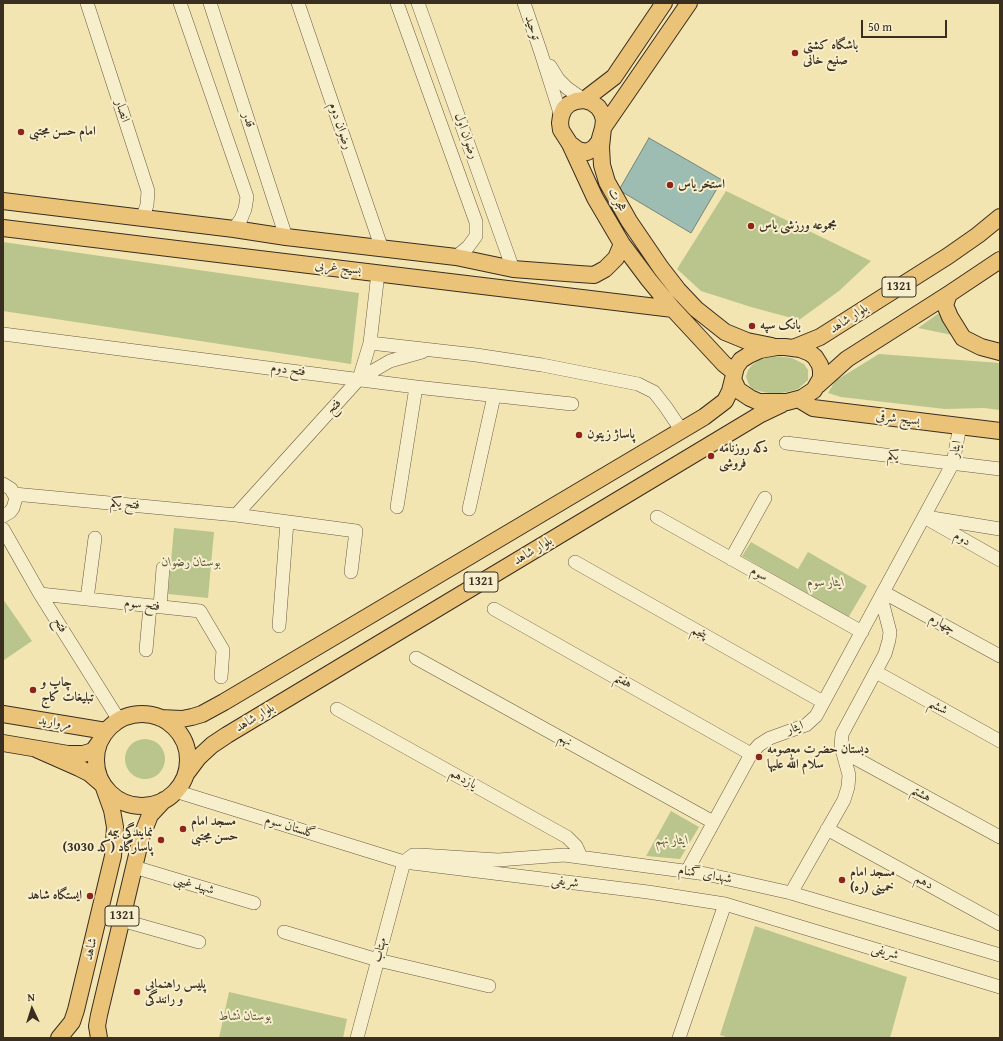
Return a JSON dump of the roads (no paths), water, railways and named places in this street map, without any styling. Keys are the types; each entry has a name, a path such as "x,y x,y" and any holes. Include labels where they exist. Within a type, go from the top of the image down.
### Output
{"main road":[{"path":"584,100 614,77 664,3"},
{"path":"603,128 689,3"},
{"path":"584,100 591,102 598,107 604,120 599,142 594,148 587,152 578,150 570,144 561,130 560,124 560,116 569,104 584,100"},
{"name":"هجرت","path":"603,128 601,156 607,182 629,221 678,290 696,309 725,332 747,341 785,348"},
{"name":"هجرت","path":"570,144 595,198 622,244 673,309 733,375"},
{"name":"بسیج غربی","path":"3,202 456,257 513,269 594,274 605,269 616,258 622,244"},
{"name":"بلوار شاهد","path":"785,348 820,337 827,333 948,256 978,235 1000,217"},
{"name":"بسیج غربی","path":"3,228 673,309"},
{"path":"378,273 382,249"},
{"name":"بلوار شاهد","path":"186,774 198,758 212,745 227,735 761,414 803,395 847,359 1000,260"},
{"path":"949,294 945,305 950,317 963,338 981,347 1000,352"},
{"path":"785,348 810,353 818,360 820,365 821,378 803,395 759,402 738,390 733,375 736,366 741,360 760,350 785,348"},
{"name":"1321","path":"160,718 182,719 192,717 202,714 224,702 682,431 725,401 730,391 733,375"},
{"name":"بسیج شرقی","path":"803,395 818,399 961,421 1000,431"},
{"name":"بسیج شرقی","path":"961,421 1000,420"},
{"name":"مروارید","path":"3,714 103,737"},
{"path":"3,743 36,750 68,754 83,754 93,751 103,737 119,720 133,715 147,714 160,718 172,725 181,735 186,747 188,761 186,774 169,795 152,804 128,804 108,791 97,771 96,757 103,737"},
{"path":"36,750 80,768 103,784"},
{"name":"شاهد","path":"59,1038 72,1022 76,1010 115,845 114,818 103,784"},
{"name":"شاهد","path":"99,1038 97,1026 98,1015 141,838 150,815 169,795"},
{"path":"76,1010 79,1020 85,1023 92,1023 98,1015"}],"street":[{"name":"انصار","path":"87,3 148,191 147,205 142,219"},
{"name":"قدر","path":"180,3 247,197 245,209 241,219 234,229"},
{"name":"قدر","path":"210,3 286,237"},
{"name":"رضوان دوم","path":"298,3 382,249"},
{"name":"رضوان اول","path":"397,3 476,222 476,236 468,247 456,257"},
{"name":"رضوان اول","path":"418,3 513,269"},
{"name":"توحید","path":"524,3 541,53"},
{"path":"541,53 558,79 567,88 584,100"},
{"path":"541,53 560,116"},
{"name":"فتح","path":"236,516 359,379 370,344 378,273"},
{"name":"فتح دوم","path":"3,334 416,387 572,404"},
{"path":"370,344 476,355 542,365 638,384 654,392 682,431"},
{"path":"359,379 390,361 429,350"},
{"path":"397,507 416,387"},
{"path":"469,509 494,396"},
{"name":"ایثار","path":"687,871 751,754 759,745 770,738 809,724 816,716 953,463 961,421"},
{"name":"یکم","path":"786,443 1000,469"},
{"path":"3,484 11,489 16,498 13,508 10,512 3,516"},
{"name":"فتح یکم","path":"14,494 236,516 356,532 351,572"},
{"path":"731,559 765,498"},
{"name":"سوم","path":"657,517 862,632"},
{"path":"924,517 1000,529"},
{"name":"دوم","path":"924,517 1000,560"},
{"path":"279,626 287,522"},
{"name":"فتح","path":"3,529 40,594 119,720"},
{"path":"87,599 95,538"},
{"name":"پنجم","path":"575,562 823,702"},
{"path":"146,650 163,568"},
{"name":"فتح سوم","path":"40,594 200,611 223,650 221,676"},
{"path":"791,893 844,800 848,787 849,774 842,751 842,734 886,654 890,636 882,594"},
{"name":"چهارم","path":"882,594 1000,656"},
{"name":"هفتم","path":"494,609 751,754"},
{"name":"نهم","path":"416,658 714,822"},
{"name":"ششم","path":"876,672 1000,742"},
{"name":"یازدهم","path":"337,709 567,837 576,846 581,857"},
{"name":"هشتم","path":"842,751 1000,837"},
{"name":"گلستان سوم","path":"169,795 404,862"},
{"name":"دهم","path":"828,829 1000,924"},
{"name":"شهدای گمنام","path":"404,862 412,855 498,860 564,855 687,871 791,893 1000,955"},
{"name":"شریفی","path":"404,862 648,892 725,904 1000,987"},
{"name":"مهتاب","path":"357,1038 404,862"},
{"name":"شهید غیبی","path":"134,867 254,903"},
{"path":"679,1038 725,904"},
{"path":"121,920 200,942"},
{"path":"284,932 378,960 488,986"}],"water":[{"name":"استخر یاس","path":"649,138 722,180 691,233 619,190"}],"place":[{"name":"باشگاه کشتی صنیع خانی","path":"795,53"},
{"name":"امام حسن مجتبی","path":"21,132"},
{"name":"استخر یاس","path":"670,185"},
{"name":"مجموعه ورزشی یاس","path":"751,226"},
{"name":"بانک سپه","path":"752,326"},
{"name":"پاساژ زیتون","path":"579,435"},
{"name":"دکه روزنامه فروشی","path":"711,456"},
{"name":"چاپ و تبلیغات کاج","path":"33,690"},
{"name":"دبستان حضرت معصومه سلام الله علیها","path":"759,757"},
{"name":"مسجد امام حسن مجتبی","path":"183,829"},
{"name":"نمایندگی بیمه پاسارگاد (کد 3030)","path":"161,840"},
{"name":"مسجد امام خمینی (ره)","path":"842,880"},
{"name":"ایستگاه شاهد","path":"90,896"},
{"name":"پلیس راهنمایی و رانندگی","path":"137,992"}],"park label":[{"name":"بوستان رضوان","path":"191,563"},
{"name":"ایثار سوم","path":"826,583"},
{"name":"ایثار نهم","path":"672,841"},
{"name":"بوستان نشاط","path":"245,1017"}]}
